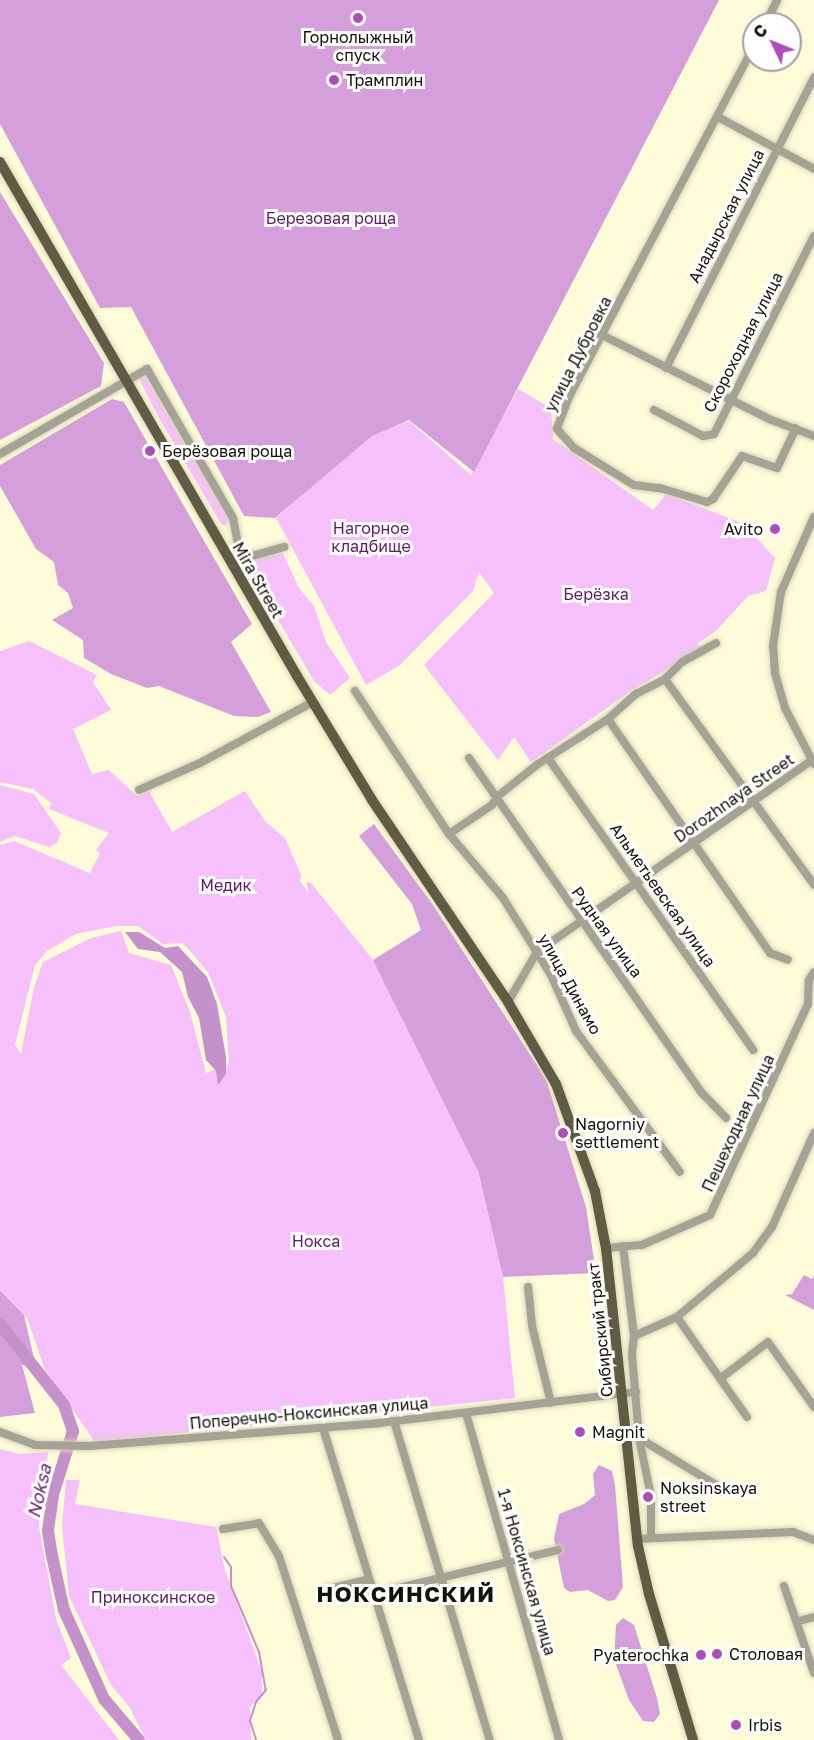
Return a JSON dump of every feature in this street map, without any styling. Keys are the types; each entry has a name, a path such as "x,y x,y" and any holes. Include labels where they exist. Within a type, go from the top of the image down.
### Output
{"main road":[{"name":"Mira Street","path":"0,162 235,571 372,800 508,1002"},
{"name":"Сибирский тракт","path":"508,1002 556,1084 575,1129 595,1191 606,1248 637,1539 649,1594 693,1740"}],"street":[{"name":"улица Дубровка","path":"742,70 604,336 569,397 557,429 574,448 634,485 660,488 707,502 713,499 742,456 777,468 796,428"},
{"name":"Анадырская улица","path":"666,368 814,78"},
{"path":"718,117 814,169"},
{"name":"Скороходная улица","path":"654,410 711,437 814,236"},
{"path":"604,336 666,368 814,436"},
{"path":"0,454 147,369 233,518 241,559 235,571"},
{"name":"Dorozhnaya Street","path":"508,1002 537,952 580,920 638,883 812,763 785,708 775,672 773,646 781,592 814,517"},
{"path":"241,559 284,547"},
{"path":"449,834 497,802 498,796 608,719 636,694 665,679 682,662 716,643"},
{"path":"665,679 814,885"},
{"name":"улица Динамо","path":"355,692 449,834 503,898 537,952 576,1030 680,1172"},
{"path":"139,790 200,764 313,702"},
{"path":"608,719 770,953 788,960"},
{"name":"Рудная улица","path":"469,758 497,802 701,1092 726,1118"},
{"name":"Альметьевская улица","path":"549,759 753,1050"},
{"name":"Пешеходная улица","path":"606,1248 642,1245 710,1215 722,1197 808,1004 809,980 814,972"},
{"path":"634,1336 677,1317 764,1241 814,1133"},
{"path":"623,1246 634,1336 639,1438 651,1496 651,1537"},
{"path":"528,1287 532,1326 551,1403"},
{"path":"677,1317 747,1417"},
{"path":"721,1378 768,1342 814,1407"},
{"name":"Поперечно-Ноксинская улица","path":"0,1432 35,1445 89,1446 394,1421 636,1392"},
{"name":"1-я Ноксинская улица","path":"466,1413 559,1740"},
{"path":"394,1421 490,1740"},
{"path":"323,1428 419,1740"},
{"path":"639,1438 718,1486"},
{"path":"222,1528 259,1524 279,1556 338,1740"},
{"path":"637,1539 793,1532 814,1540"},
{"path":"373,1594 558,1550"},
{"path":"325,1590 369,1579"},
{"path":"784,1586 799,1621 814,1673"},
{"path":"799,1621 814,1617"}],"green space":[{"name":"Березовая роща","path":"0,0 719,0 474,472 409,420 372,436 275,518 244,516 131,307 100,308 0,124"},
{"path":"0,192 104,363 101,386 0,440"},
{"path":"144,374 229,519 226,526 221,524 159,418 138,377"},
{"name":"Берёзка","path":"518,389 551,408 553,439 653,510 666,494 744,524 775,558 766,591 748,596 716,631 697,644 702,649 632,690 531,762 514,737 498,760 424,665 494,593 479,572 473,591 400,665 366,685 276,518 371,434 409,421 471,475"},
{"path":"112,399 124,402 252,624 231,642 271,712 258,717 234,716 159,686 147,688 111,674 84,658 83,640 52,620 73,608 68,593 58,585 54,562 36,549 0,486 0,465"},
{"path":"280,547 299,588 314,606 326,642 350,678 330,695 314,681 247,567 251,555"},
{"name":"Нокса","path":"29,641 97,675 93,682 111,710 73,729 92,774 109,770 137,796 149,791 172,832 245,791 265,821 285,838 301,875 300,881 309,893 306,882 311,883 373,960 472,1148 503,1277 515,1398 95,1442 45,1370 27,1318 0,1289 0,845 14,841 90,873 100,853 96,850 109,833 49,809 51,803 33,789 0,782 0,651","holes":["116,926 138,926 163,944 183,943 208,972 226,1017 229,1064 206,1073 190,1012 171,965 129,953 121,931 91,938 43,962 34,987 21,1054 15,1045 35,965 47,951 76,934"]},
{"path":"0,785 34,794 61,833 57,843 49,847 15,836 0,842"},
{"path":"374,824 433,905 546,1079 586,1207 596,1273 503,1277 478,1171 373,960 421,930 412,904 359,836"},
{"path":"804,1275 812,1279 814,1276 814,1310 785,1295 792,1294"},
{"path":"0,1290 24,1315 36,1367 22,1365 35,1413 0,1417"},
{"path":"0,1449 19,1454 48,1452 39,1527 56,1619 71,1658 61,1665 119,1740 0,1740"},
{"path":"599,1465 612,1471 615,1485 623,1587 615,1600 608,1601 588,1590 570,1592 564,1588 554,1539 559,1514 584,1504 595,1495 593,1474"},
{"name":"Приноксинское","path":"66,1480 80,1480 75,1504 216,1527 225,1570 262,1672 262,1695 250,1707 251,1740 146,1740 130,1708 111,1685 69,1596 62,1526"},
{"path":"623,1618 634,1625 657,1698 660,1714 654,1722 643,1721 629,1700 614,1659 616,1625"}],"shaded area":[{"path":"125,932 139,932 165,948 178,946 207,977 217,1004 226,1057 226,1074 218,1085 216,1071 206,1060 199,1018 188,997 182,972 160,952 138,949"}],"waterway":[{"name":"Noksa","path":"0,1324 64,1405 73,1431 53,1495 48,1531 52,1556 64,1610 104,1699 139,1740"},
{"path":"224,1557 231,1567 231,1586 259,1652 266,1690 256,1702 250,1721 256,1740"}],"place":[{"name":"Горнолыжный спуск","path":"358,18"},
{"name":"Трамплин","path":"334,80"},
{"name":"Берёзовая роща","path":"150,451"},
{"name":"Avito","path":"775,529"},
{"name":"Nagorniy settlement","path":"563,1133"},
{"name":"Magnit","path":"580,1432"},
{"name":"Noksinskaya street","path":"648,1497"},
{"name":"Столовая","path":"717,1654"},
{"name":"Pyaterochka","path":"701,1655"},
{"name":"Irbis","path":"736,1725"}],"district":[{"name":"НОКСИНСКИЙ","path":"406,1594"}],"park label":[{"name":"Нагорное кладбище","path":"371,537"},
{"name":"Медик","path":"226,885"}]}
